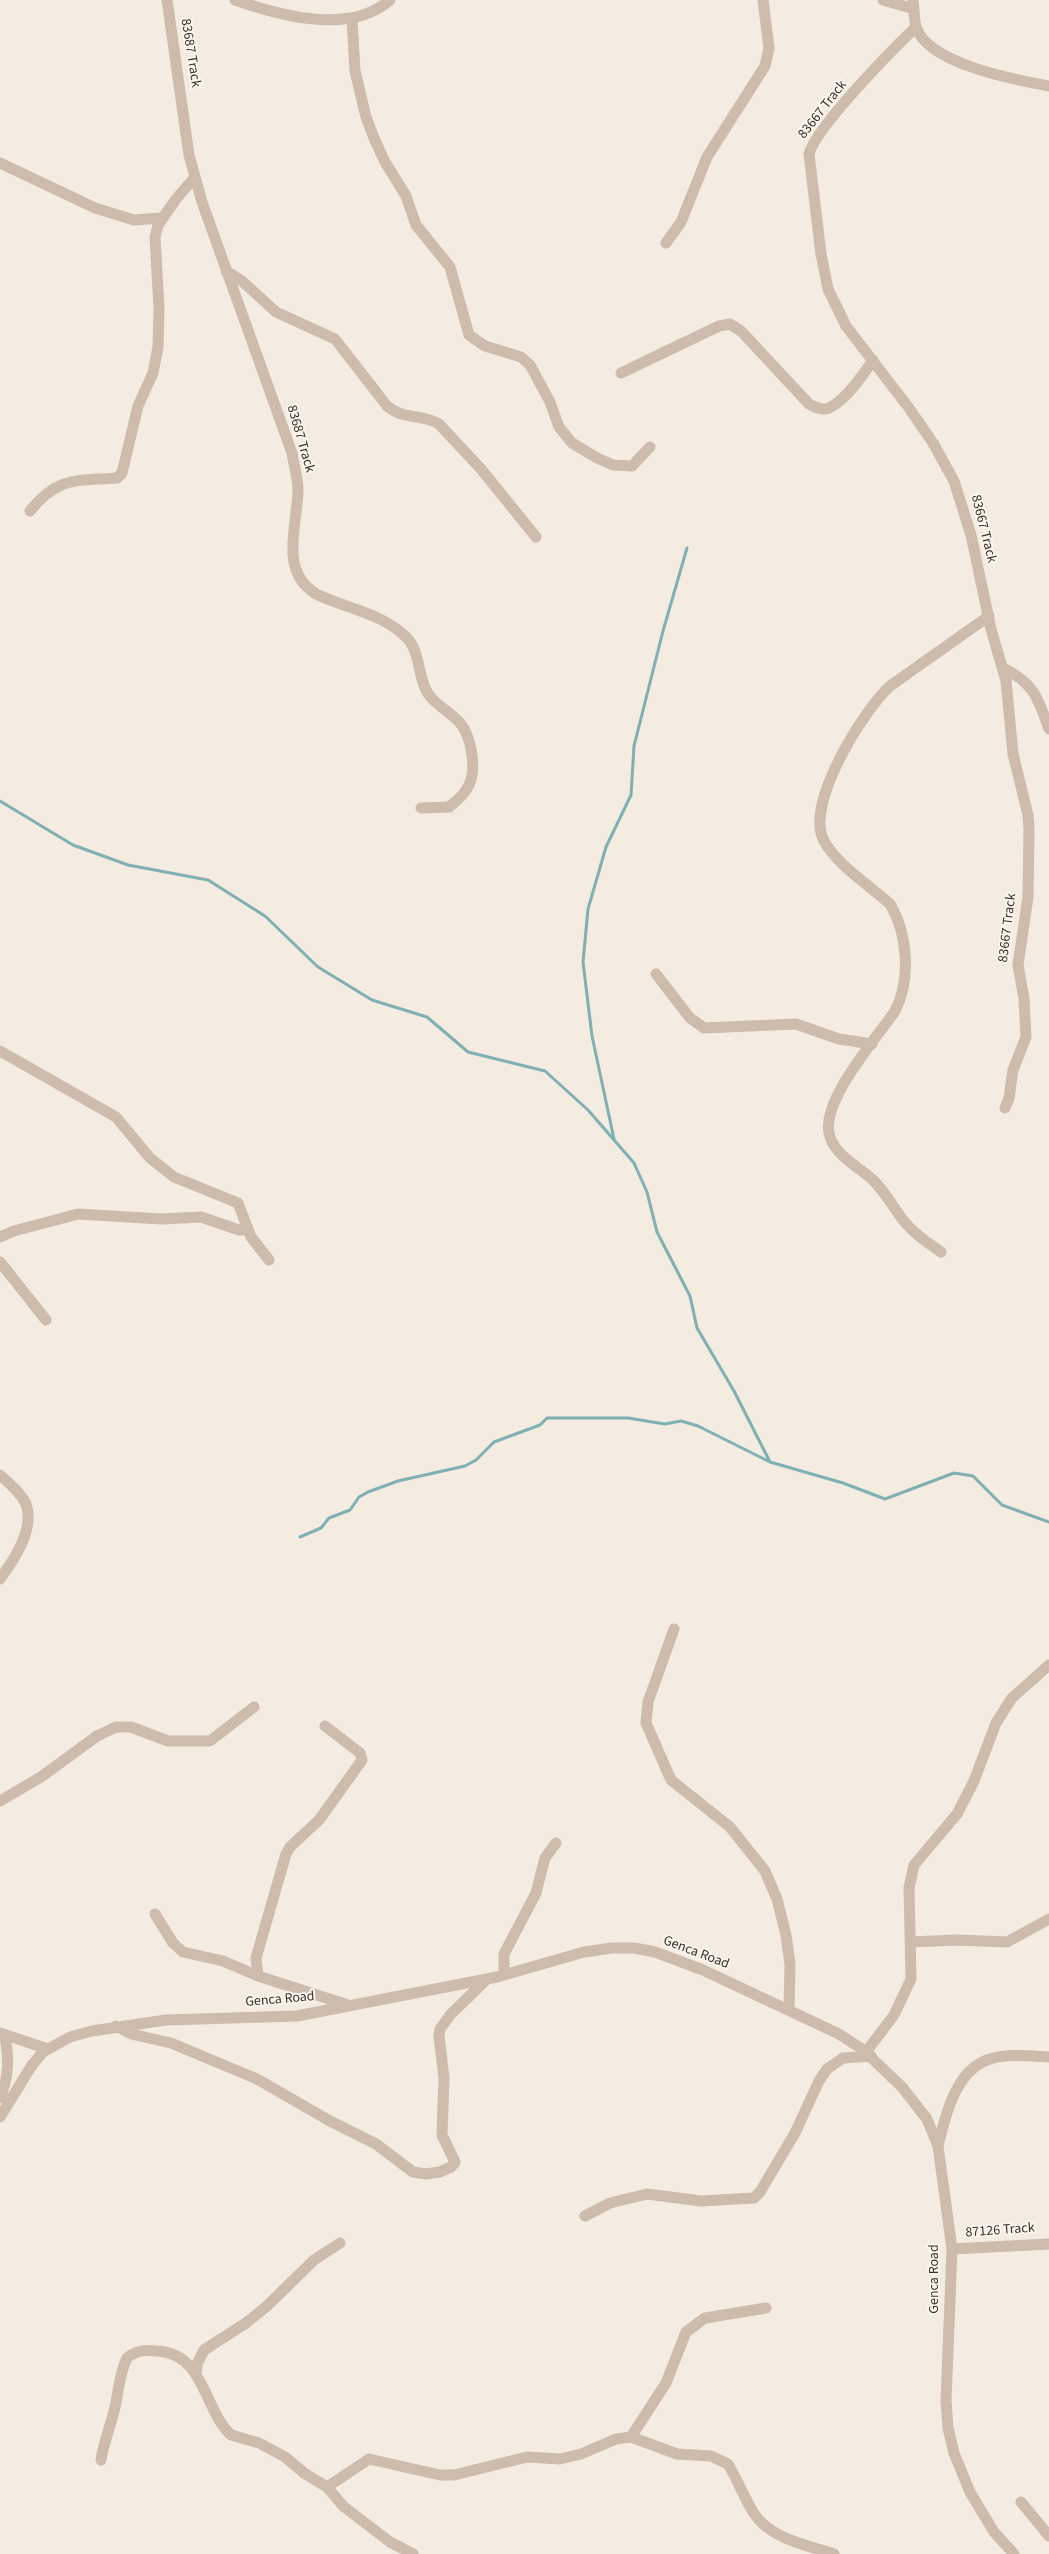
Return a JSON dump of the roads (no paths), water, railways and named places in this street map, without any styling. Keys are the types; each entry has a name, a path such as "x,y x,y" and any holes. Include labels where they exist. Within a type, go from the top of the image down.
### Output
{"street":[{"name":"83687 Track","path":"167,0 189,155 195,177 226,271 292,453 298,485 292,556 297,576 308,590 374,616 392,625 407,637 413,648 428,693 465,730 472,765 470,782 466,790 449,807 421,808"},
{"path":"235,0 282,13 329,20 352,19 376,11 390,0"},
{"path":"666,243 681,222 707,157 765,66 769,48 763,0"},
{"path":"883,0 913,4 916,27 933,46 959,62 1000,76 1049,86"},
{"path":"352,19 355,71 374,138 385,162 406,196 416,225 450,267 470,335 485,346 521,357 530,365 550,402 559,427 566,438 584,451 613,464 632,466 650,447"},
{"name":"83667 Track","path":"916,27 844,105 816,140 809,154 821,254 828,289 846,326 933,443 954,481 970,535 1003,668 1013,754 1028,815 1029,829 1028,897 1018,965 1024,999 1026,1037 1013,1070 1009,1098 1005,1108"},
{"path":"0,163 95,208 134,220 161,218"},
{"path":"30,511 42,496 56,487 83,478 116,478 122,473 138,406 154,373 158,347 159,308 155,238 161,218 195,177"},
{"path":"226,271 242,280 276,312 335,338 387,406 395,413 432,420 439,424 481,469 536,537"},
{"path":"621,374 719,326 730,324 742,331 809,404 820,408 828,408 858,382 873,360"},
{"path":"941,1252 916,1234 878,1186 845,1158 830,1138 829,1118 836,1100 901,999 905,970 900,927 890,904 843,864 824,840 820,828 820,810 827,789 853,734 877,698 890,686 989,616"},
{"path":"1003,668 1018,675 1034,689 1049,729"},
{"path":"656,974 690,1018 704,1028 796,1024 839,1039 872,1044"},
{"path":"0,1051 116,1117 150,1158 174,1177 238,1203 248,1230 269,1260"},
{"path":"0,1237 14,1231 78,1214 162,1218 195,1217 239,1230 248,1230"},
{"path":"0,1262 46,1320"},
{"path":"0,1475 20,1496 27,1512 22,1542 13,1561 0,1579"},
{"path":"674,1629 648,1702 646,1723 671,1780 730,1827 765,1871 777,1899 786,1935 790,1964 789,2010"},
{"path":"585,2216 610,2203 647,2194 701,2201 754,2198 760,2192 795,2133 819,2081 827,2069 843,2058 868,2054 894,2016 911,1979 909,1888 914,1865 957,1814 974,1781 996,1723 1012,1698 1049,1665"},
{"path":"0,1801 41,1777 97,1736 116,1727 131,1727 168,1741 210,1741 254,1707"},
{"path":"258,1976 256,1958 286,1854 290,1847 320,1820 362,1760 360,1753 325,1726"},
{"path":"504,1974 504,1954 536,1894 545,1858 556,1843"},
{"path":"155,1914 173,1943 183,1952 223,1961 258,1976 350,2006"},
{"path":"910,1942 957,1940 1007,1942 1049,1919"},
{"name":"Genca Road","path":"0,2117 32,2065 48,2049 70,2036 116,2026 200,2018 296,2016 488,1978 584,1952 634,1948 675,1958 839,2034 868,2054 921,2108 938,2146 952,2249 946,2401 948,2428 954,2453 970,2492 994,2532 1014,2554"},
{"path":"116,2026 131,2034 171,2043 257,2079 330,2121 376,2144 413,2172 426,2174 448,2169 454,2162 442,2135 444,2078 439,2047 440,2029 451,2014 488,1978"},
{"path":"0,2098 5,2087 9,2066 3,2034 48,2049"},
{"path":"938,2146 955,2093 972,2070 986,2060 995,2058 1015,2056 1049,2057"},
{"path":"196,2375 197,2364 204,2350 246,2323 267,2306 314,2260 340,2243"},
{"name":"87126 Track","path":"952,2249 1049,2244"},
{"path":"631,2437 666,2383 686,2332 705,2318 766,2308"},
{"path":"101,2460 104,2441 115,2409 120,2375 127,2358 140,2351 163,2351 183,2359 196,2375 231,2435 270,2447 327,2488 343,2506 390,2542 413,2554"},
{"path":"327,2488 369,2459 440,2474 454,2475 527,2457 560,2458 581,2454 616,2439 631,2437 677,2454 711,2456 722,2460 728,2464 754,2513 762,2523 793,2542 833,2554"},
{"path":"1021,2502 1049,2536"}],"waterway":[{"path":"614,1139 592,1036 583,962 588,909 606,847 631,795 634,746 663,631 687,548"},
{"path":"0,801 73,845 128,865 208,880 265,916 318,967 372,1000 427,1017 468,1052 545,1071 588,1110 634,1163 647,1192 657,1232 690,1296 697,1328 734,1391 770,1462"},
{"path":"300,1537 321,1528 329,1518 350,1510 359,1497 368,1492 398,1481 465,1466 476,1460 494,1442 540,1425 547,1418 628,1418 665,1424 681,1421 698,1426 770,1462 843,1483 885,1499 954,1473 973,1476 1002,1505 1049,1522"}]}
